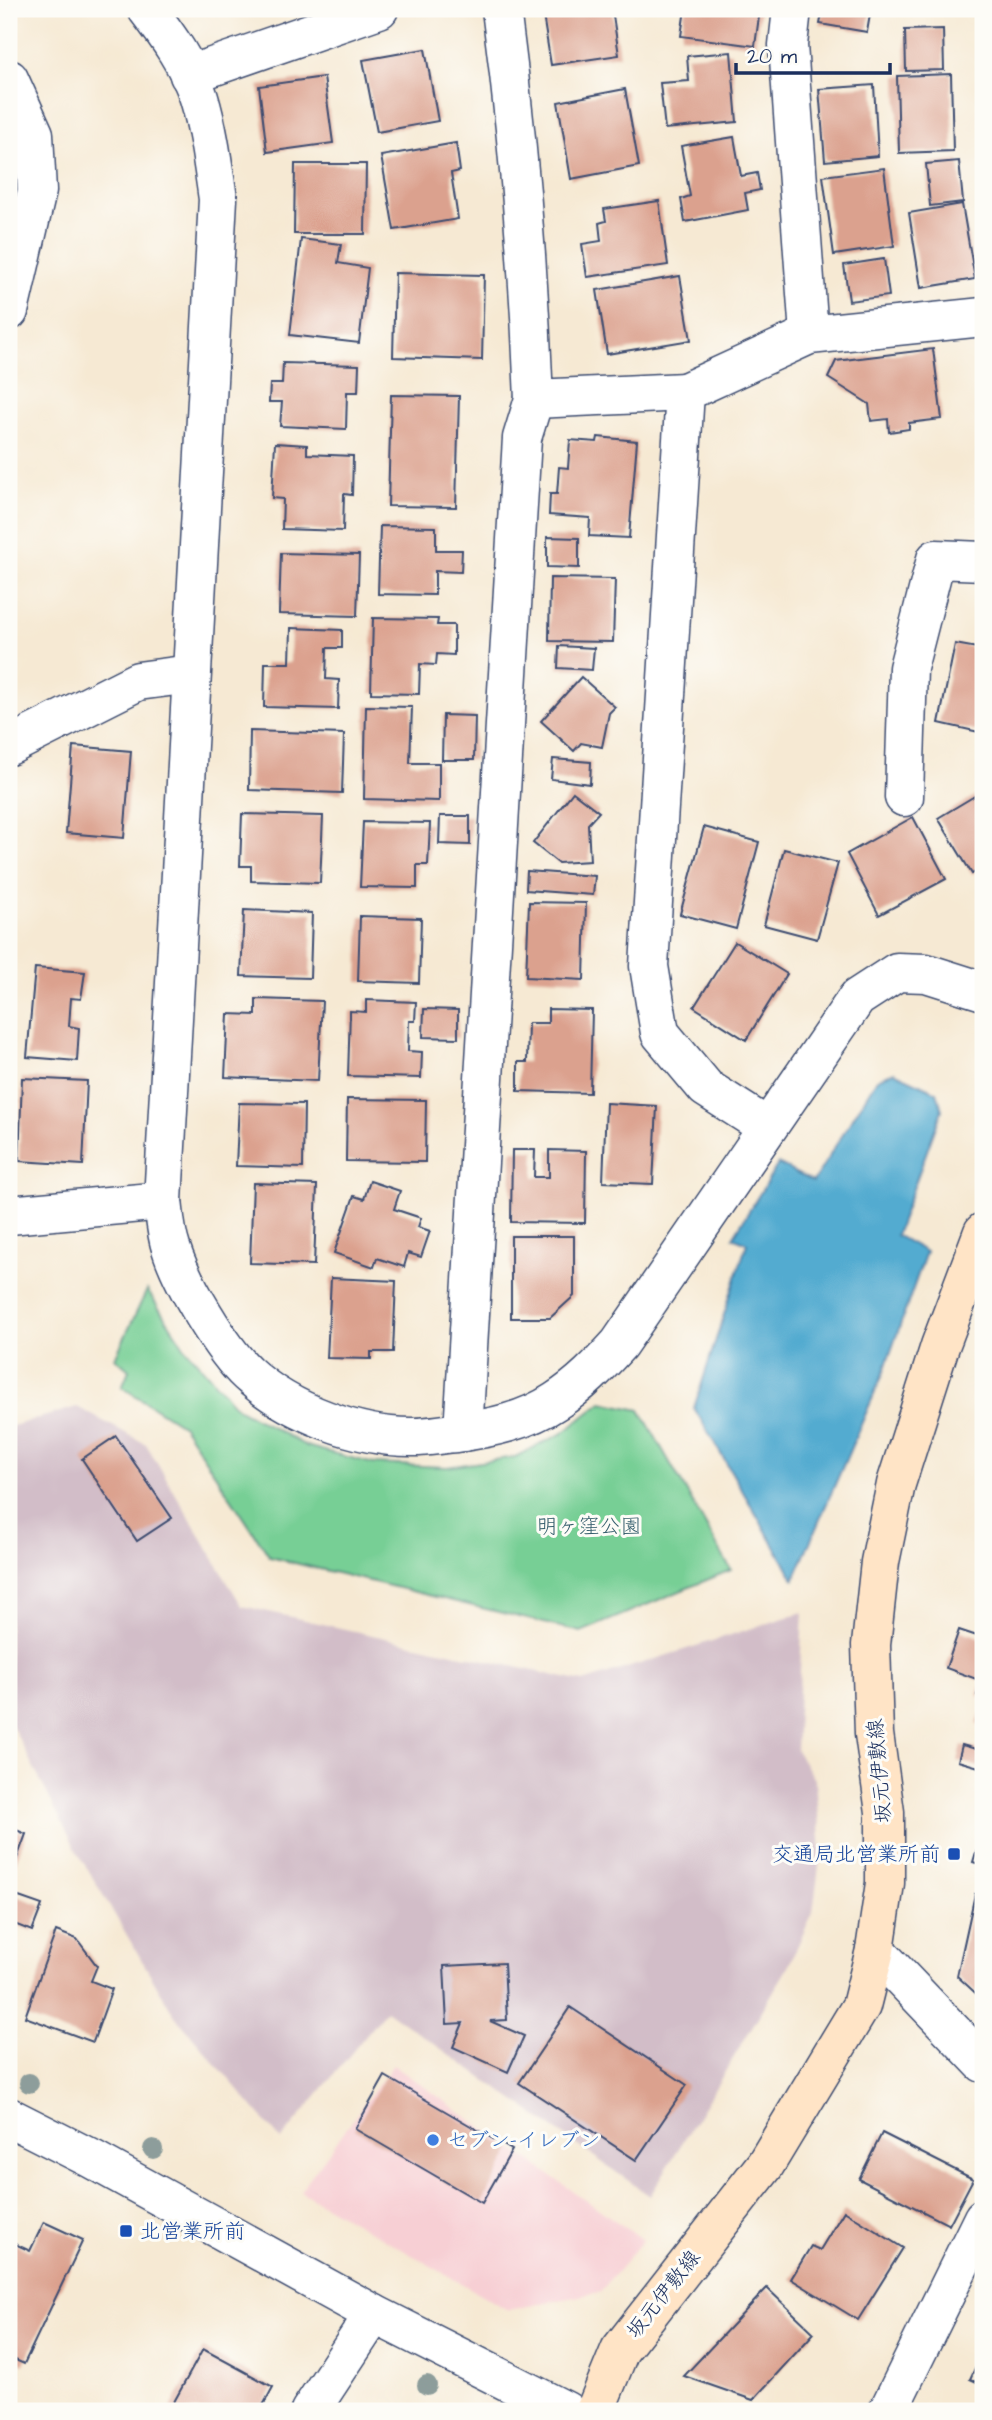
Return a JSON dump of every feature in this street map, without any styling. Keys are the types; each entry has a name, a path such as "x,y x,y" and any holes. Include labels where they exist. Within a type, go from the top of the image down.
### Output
{"main road":[{"name":"坂元伊敷線","path":"595,2411 620,2350 765,2165 861,2006 875,1950 885,1871 885,1812 874,1734 871,1644 880,1562 896,1484 940,1346 983,1232"}],"street":[{"path":"147,9 171,41 198,95 211,150 218,199 163,1201 171,1248 191,1294 248,1374 283,1399 330,1422 376,1434 414,1437 491,1429 526,1417 555,1402 588,1378 619,1344 856,998 897,972 926,973 983,991"},
{"path":"188,75 379,9"},
{"path":"463,1432 523,438 534,399 530,289 511,82 501,9"},
{"path":"792,9 788,44 808,335"},
{"path":"9,79 34,134 37,191 9,311"},
{"path":"534,399 685,392 808,335 983,317"},
{"path":"685,392 649,966 660,1033 706,1087 767,1127"},
{"path":"904,797 908,668 936,559 983,561"},
{"path":"9,746 138,681 191,674"},
{"path":"9,1215 163,1201"},
{"path":"875,1950 983,2063"},
{"path":"9,2117 92,2159 374,2314 566,2411"},
{"path":"888,2411 983,2218"},
{"path":"310,2411 374,2314"}],"shaded area":[{"path":"77,1407 146,1444 242,1606 583,1682 803,1612 796,1750 815,1781 821,1851 813,1912 787,1969 650,2196 386,2010 281,2140 175,2016 78,1853 9,1720 9,1427"},
{"path":"393,2065 643,2240 600,2292 508,2310 300,2191"}],"green space":[{"name":"明ヶ窪公園","path":"147,1290 185,1348 237,1408 306,1446 374,1464 447,1467 515,1457 563,1433 602,1402 640,1410 731,1570 581,1632 270,1557 183,1426 122,1387 129,1370 115,1358"}],"water":[{"path":"894,1072 937,1092 942,1110 896,1235 926,1252 883,1374 794,1579 694,1408 747,1243 733,1237 778,1164 813,1182 877,1079"}],"building":[{"path":"542,9 612,9 619,55 551,65"},
{"path":"685,9 760,9 755,46 681,36"},
{"path":"823,9 871,9 867,32 820,24"},
{"path":"943,29 944,70 906,71 905,30"},
{"path":"425,49 438,121 377,132 363,60"},
{"path":"731,52 737,122 665,129 660,83 689,81 687,56"},
{"path":"951,74 953,151 899,153 897,76"},
{"path":"324,77 333,143 267,152 259,86"},
{"path":"874,85 878,156 825,161 819,89"},
{"path":"625,89 639,166 571,179 558,102"},
{"path":"734,137 741,176 757,173 760,190 745,193 748,210 685,222 681,199 690,196 681,146"},
{"path":"456,143 460,171 451,173 458,219 394,230 381,156"},
{"path":"959,161 963,202 930,206 926,164"},
{"path":"295,164 366,164 365,234 294,234"},
{"path":"884,168 894,246 834,255 823,176"},
{"path":"659,201 668,265 587,277 582,244 601,241 599,223 606,221 604,209"},
{"path":"962,204 975,279 921,288 909,213"},
{"path":"301,239 341,244 338,263 368,268 359,343 290,335"},
{"path":"884,259 889,296 849,301 844,265"},
{"path":"395,273 484,275 482,360 393,357"},
{"path":"680,276 691,340 607,354 597,290"},
{"path":"933,349 942,419 909,423 909,429 889,432 888,419 871,421 869,404 828,378 836,361"},
{"path":"283,363 359,365 358,392 347,392 346,429 280,426 282,402 269,402 270,384 282,384"},
{"path":"391,395 459,396 456,507 388,506"},
{"path":"598,437 637,441 629,538 589,536 590,518 549,515 550,494 557,494 559,467 568,468 570,440 597,442"},
{"path":"275,443 307,445 307,454 353,456 352,495 344,494 343,531 282,529 283,499 272,498"},
{"path":"380,526 436,527 436,550 462,550 461,572 435,571 435,595 378,594"},
{"path":"547,537 579,538 579,568 547,567"},
{"path":"281,553 359,555 357,616 279,614"},
{"path":"550,578 615,579 613,642 549,641"},
{"path":"373,618 438,619 437,625 454,625 454,655 437,654 436,665 420,664 419,694 371,693"},
{"path":"291,628 342,630 342,648 327,648 326,679 339,680 338,709 264,707 265,663 290,663"},
{"path":"955,644 983,649 983,733 939,723"},
{"path":"559,646 594,648 592,670 558,668"},
{"path":"581,677 615,707 609,713 602,747 581,743 574,751 541,721"},
{"path":"366,706 412,707 410,763 439,763 439,801 364,799"},
{"path":"443,715 475,716 474,760 442,760"},
{"path":"250,731 344,734 342,793 249,790"},
{"path":"73,746 131,751 124,838 66,833"},
{"path":"553,759 591,762 590,784 551,779"},
{"path":"983,791 983,867 972,874 938,818"},
{"path":"573,792 599,812 588,824 590,861 558,863 533,843"},
{"path":"242,814 323,816 320,883 251,881 251,866 240,866"},
{"path":"440,816 470,816 470,845 439,844"},
{"path":"913,817 946,879 879,915 847,854"},
{"path":"363,822 430,823 428,865 417,865 417,888 360,887"},
{"path":"704,827 759,842 736,929 680,914"},
{"path":"784,849 838,863 817,939 764,925"},
{"path":"527,871 595,876 593,895 526,890"},
{"path":"529,902 586,903 584,980 526,977"},
{"path":"244,910 312,913 310,978 241,976"},
{"path":"360,916 421,918 419,983 358,981"},
{"path":"735,942 787,974 746,1040 694,1007"},
{"path":"35,968 85,972 81,999 71,998 69,1026 79,1028 77,1061 27,1057"},
{"path":"256,999 322,1001 318,1081 225,1077 228,1014 256,1015"},
{"path":"366,1000 416,1002 415,1021 409,1021 408,1051 422,1052 421,1078 348,1076 350,1011 366,1012"},
{"path":"424,1009 458,1010 458,1038 423,1037"},
{"path":"548,1009 592,1010 590,1093 518,1091 518,1062 527,1062 528,1023 548,1023"},
{"path":"22,1078 87,1081 83,1165 19,1161"},
{"path":"347,1099 426,1100 425,1162 346,1161"},
{"path":"239,1103 304,1104 303,1168 236,1166"},
{"path":"606,1103 657,1106 653,1184 603,1182"},
{"path":"512,1150 535,1150 534,1177 549,1177 549,1150 586,1151 585,1223 511,1222"},
{"path":"370,1181 400,1191 394,1209 421,1218 418,1227 430,1231 421,1257 408,1253 404,1267 377,1258 374,1267 334,1253 354,1196 364,1199"},
{"path":"253,1183 317,1185 314,1265 250,1263"},
{"path":"511,1236 574,1236 574,1296 550,1318 511,1318"},
{"path":"331,1278 396,1281 393,1352 371,1352 371,1359 327,1358"},
{"path":"116,1436 172,1518 137,1541 82,1459"},
{"path":"959,1630 983,1638 983,1667 979,1680 946,1668"},
{"path":"983,1679 983,1698 977,1695"},
{"path":"983,1708 983,1727 977,1724"},
{"path":"962,1745 983,1751 982,1768 958,1761"},
{"path":"9,1827 26,1834 9,1880"},
{"path":"983,1829 983,1865 973,1862"},
{"path":"975,1894 983,1896 983,2000 957,1976"},
{"path":"16,1896 42,1905 32,1931 9,1922"},
{"path":"9,1928 14,1930 9,1944"},
{"path":"56,1931 77,1939 97,1966 91,1981 112,1989 93,2042 25,2017"},
{"path":"504,1963 507,2020 490,2021 524,2036 508,2072 453,2047 463,2023 447,2024 444,1966"},
{"path":"570,2007 687,2085 636,2160 519,2083"},
{"name":"セブン-イレブン","path":"385,2076 512,2150 482,2203 355,2129"},
{"path":"882,2133 973,2179 949,2225 859,2179"},
{"path":"844,2211 903,2248 858,2320 791,2279 811,2246 820,2250"},
{"path":"44,2222 83,2240 24,2364 9,2357 9,2241 30,2251"},
{"path":"767,2288 814,2333 753,2400 684,2376"},
{"path":"203,2349 273,2387 260,2411 169,2411"},
{"path":"983,2351 983,2385 970,2379"}],"place":[{"name":"交通局北営業所前","path":"954,1854"},
{"name":"セブン-イレブン","path":"433,2140"},
{"name":"北営業所前","path":"126,2231"}]}
